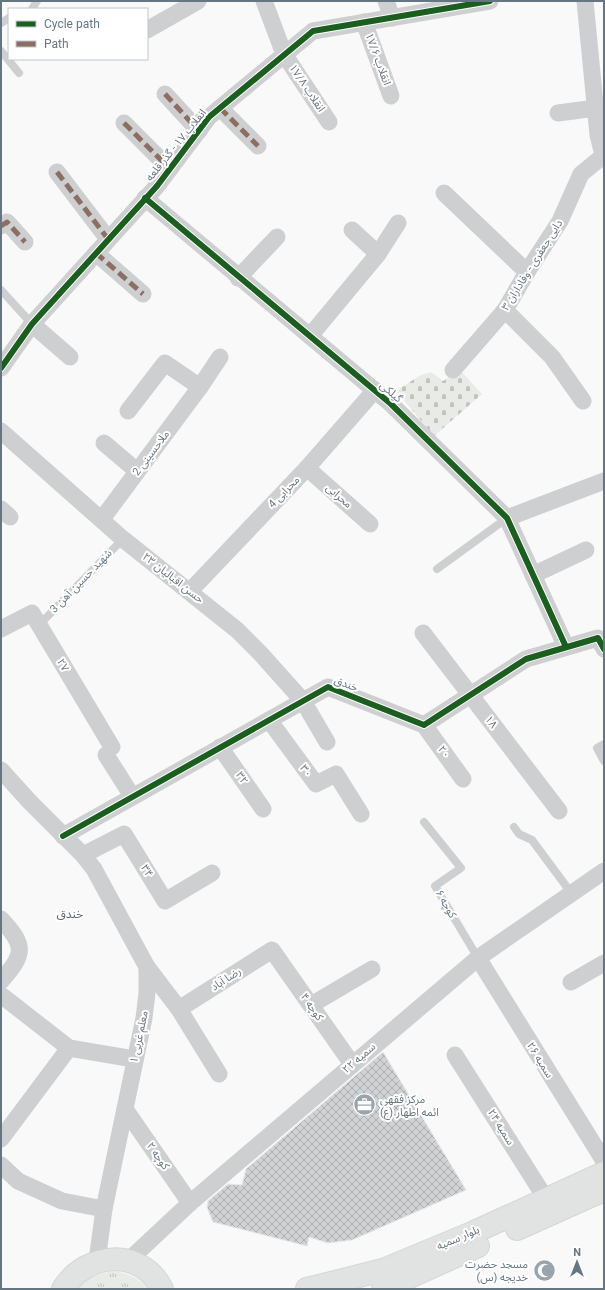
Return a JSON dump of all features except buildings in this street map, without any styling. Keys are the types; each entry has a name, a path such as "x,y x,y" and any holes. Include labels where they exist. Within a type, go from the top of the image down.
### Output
{"main road":[{"name":"بلوار سمیه","path":"307,1289 383,1270 472,1233 604,1173"},
{"name":"بلوار سمیه","path":"383,1289 604,1190"},
{"path":"63,1289 70,1279 82,1268 97,1261 113,1259 128,1261 145,1269 158,1282 162,1289"}],"street":[{"path":"148,29 198,1"},
{"name":"انقلاب ۱۷/۸","path":"264,1 284,54 330,122"},
{"path":"386,1 392,18"},
{"name":"انقلاب ۱۷ - گذر قلعه","path":"1,368 32,324 170,169 210,117 313,31 490,1"},
{"path":"585,1 598,135 603,157"},
{"name":"انقلاب ۱۷/۶","path":"364,22 391,96"},
{"path":"165,94 199,131"},
{"path":"220,108 258,146"},
{"path":"558,113 596,108"},
{"path":"124,123 170,169"},
{"name":"دایی جعفری - وفاداران ۳","path":"453,370 505,310 560,220 581,174 603,157"},
{"path":"57,172 108,239"},
{"path":"444,193 527,272"},
{"name":"گیلکی","path":"145,198 238,278 391,404 507,518 566,647"},
{"path":"1,226 7,222 25,242"},
{"path":"310,336 378,254 398,223"},
{"path":"352,230 378,254"},
{"path":"238,278 278,237"},
{"path":"96,252 142,294"},
{"path":"505,310 552,357 583,401"},
{"path":"32,324 70,357"},
{"name":"ملاحسینی 2","path":"102,518 200,387 220,357"},
{"path":"128,411 165,363 200,387"},
{"name":"محرابی 4","path":"190,591 307,468 374,390"},
{"name":"۲۳ حسن اقبالیان","path":"1,431 102,518 123,539 229,623 260,653 303,701 327,742"},
{"path":"104,442 137,471"},
{"name":"محرابی","path":"307,468 370,524"},
{"path":"507,518 604,481"},
{"path":"533,575 586,550"},
{"name":"۲۷","path":"1,629 32,613 40,624 132,796"},
{"name":"۱۸","path":"423,633 559,811"},
{"path":"424,725 526,659 598,638 604,649"},
{"name":"خندق","path":"63,836 328,687 424,725"},
{"name":"۳۰","path":"269,720 316,784 336,774 361,814"},
{"name":"۲۰","path":"424,725 463,779"},
{"name":"۳۲","path":"220,747 263,809"},
{"name":"معلم غربی ۱","path":"1,770 63,836 83,855 94,870 147,967 147,993 144,1018 134,1059 104,1209 97,1261"},
{"name":"۳۴","path":"83,855 124,834 165,901 212,873"},
{"name":"سمیه ۲۲","path":"128,1261 190,1203 478,958 604,872"},
{"path":"1,919 15,934 20,945 17,962 1,981"},
{"name":"کوچه ۴","path":"272,950 352,1064"},
{"name":"رضا آباد","path":"179,1009 272,950"},
{"name":"سمیه ۲۶","path":"478,958 604,1160"},
{"path":"571,982 604,963"},
{"path":"147,967 179,1009 219,1074"},
{"path":"311,1005 372,969"},
{"path":"1,995 69,1048 134,1059"},
{"path":"1,1139 69,1048"},
{"name":"سمیه ۲۴","path":"455,1055 546,1199"},
{"name":"کوچه ۲","path":"125,1109 190,1203"},
{"path":"1,1164 18,1180 62,1201 104,1209"}],"lane":[{"path":"1,51 8,60"},
{"path":"8,60 19,73"},
{"path":"1,290 32,324"},
{"path":"437,569 507,518"},
{"name":"شهید حسین آهن 3","path":"40,624 123,539"},
{"path":"604,744 596,748 604,761"},
{"name":"کوچه ۶","path":"424,822 461,868 435,886 478,958"},
{"path":"514,827 519,834 532,840 572,894"}],"green space":[{"path":"460,370 482,394 434,436 396,391 419,376 431,372 443,381"},
{"path":"116,1271 134,1277 148,1289 78,1289 90,1278"}],"marked path":[{"path":"165,94 199,131"},
{"path":"220,108 258,146"},
{"path":"124,123 170,169"},
{"path":"57,172 108,239"},
{"path":"1,226 7,222 25,242"},
{"path":"96,253 143,294"}],"cycle path":[{"path":"1,368 32,324 157,186 209,117 313,31 490,1"},
{"path":"145,198 391,404 507,518 566,647"},
{"path":"63,836 328,687 424,725 526,659 598,638 604,649"}],"place":[{"name":"مرکز فقهی ائمه اطهار (ع)","path":"365,1105"},
{"name":"مسجد حضرت خدیجه (س)","path":"544,1270"}],"district":[{"name":"خندق","path":"70,914"}]}
